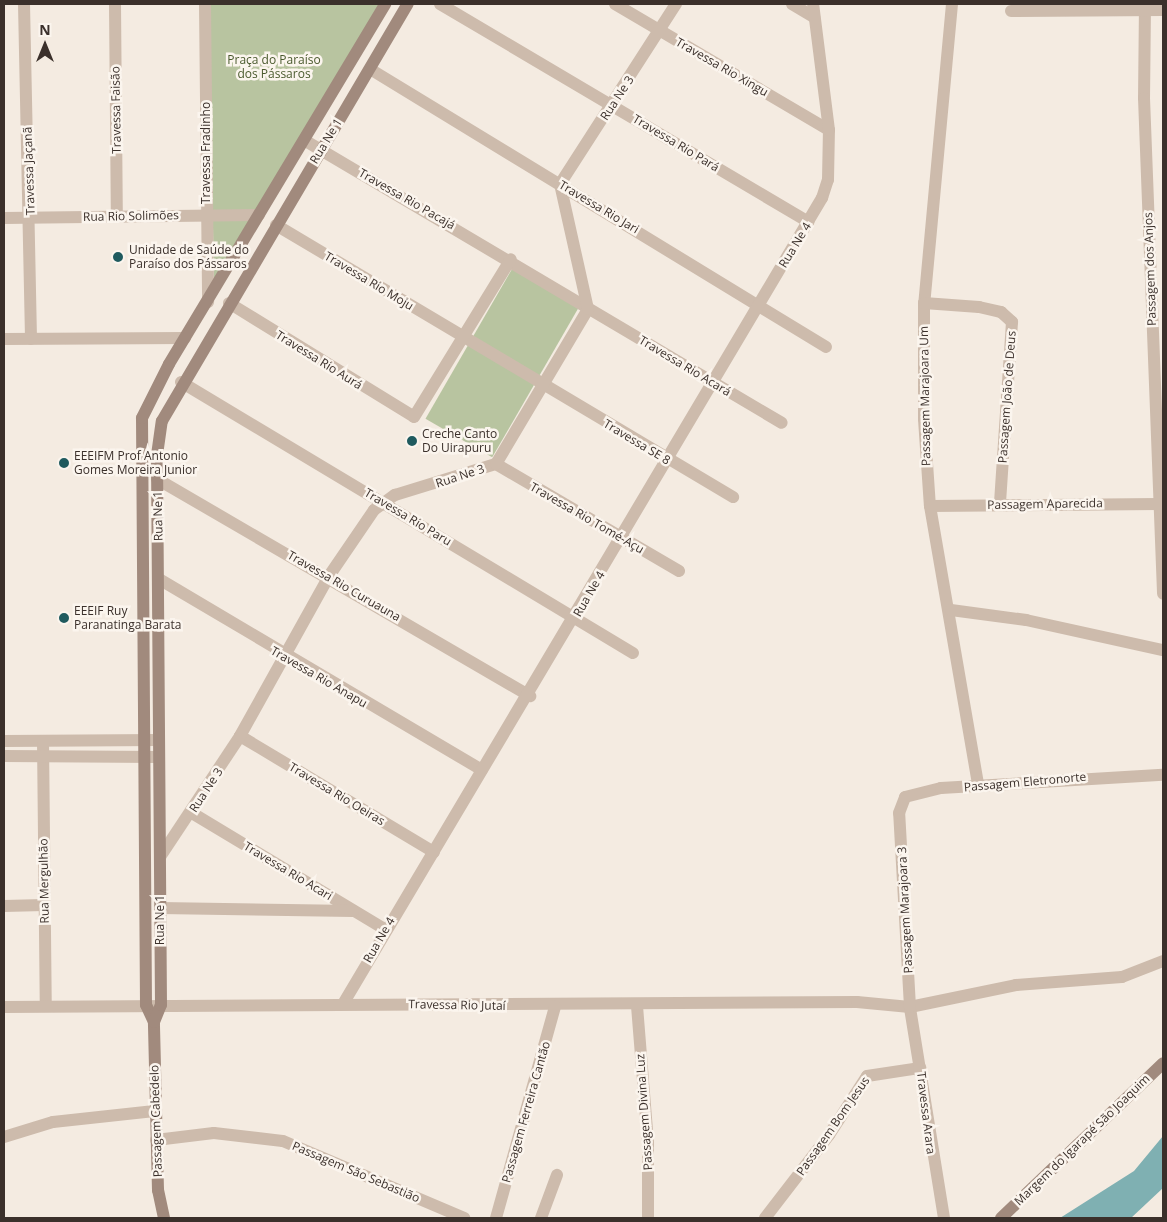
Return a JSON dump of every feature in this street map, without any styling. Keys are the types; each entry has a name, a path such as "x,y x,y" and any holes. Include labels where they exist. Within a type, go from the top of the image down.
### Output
{"street":[{"name":"Travessa Jaçanã","path":"24,4 31,217 31,339"},
{"name":"Travessa Faisão","path":"115,4 117,216"},
{"name":"Travessa Fradinho","path":"205,4 208,302"},
{"name":"Rua Ne 1","path":"146,1004 142,757 142,418 171,360 208,302 385,4"},
{"name":"Rua Ne 1","path":"161,1005 157,479 162,420 188,370 408,4"},
{"name":"Travessa Rio Pará","path":"440,4 614,105 808,222"},
{"name":"Travessa Rio Xingu","path":"615,4 829,130"},
{"name":"Rua Ne 3","path":"560,184 614,105 676,4"},
{"path":"792,4 814,17"},
{"path":"813,4 829,130"},
{"name":"Passagem Marajoara Um","path":"952,4 924,303 930,506 950,610 978,786"},
{"path":"1011,11 1145,6 1163,10"},
{"name":"Passagem dos Anjos","path":"1145,6 1144,98 1163,594"},
{"name":"Travessa Rio Jari","path":"370,69 760,305 826,347"},
{"name":"Rua Ne 4","path":"343,1004 384,929 530,696 808,222 828,180 829,130"},
{"name":"Travessa Rio Pacajá","path":"304,140 511,259 588,309"},
{"path":"560,184 588,309"},
{"name":"Rua Rio Solimões","path":"4,218 259,215"},
{"name":"Travessa Rio Moju","path":"276,225 542,385"},
{"path":"463,336 511,259"},
{"name":"Travessa Rio Aurá","path":"229,303 410,415 418,415 463,336"},
{"name":"Passagem João de Deus","path":"924,303 979,307 1001,312 1012,322 1000,504"},
{"name":"Rua Ne 3","path":"160,857 192,813 240,736 329,576 383,502 496,464 588,309"},
{"name":"Travessa Rio Acará","path":"588,309 782,423"},
{"path":"4,339 185,338"},
{"path":"171,360 188,370"},
{"name":"Travessa Rio Paru","path":"181,382 633,653"},
{"name":"Travessa SE 8","path":"542,385 667,461 733,497"},
{"name":"Travessa Rio Tomé-Açu","path":"496,464 679,571"},
{"name":"Travessa Rio Curuauna","path":"157,479 329,576 530,696"},
{"name":"Passagem Aparecida","path":"930,506 1000,504 1160,509"},
{"name":"Travessa Rio Anapu","path":"159,579 285,657 482,770"},
{"path":"950,610 1026,620 1163,650"},
{"name":"Travessa Rio Oeiras","path":"240,736 434,852"},
{"path":"4,741 159,740"},
{"name":"Rua Mergulhão","path":"44,741 46,1006"},
{"path":"4,756 158,757"},
{"name":"Passagem Eletronorte","path":"899,813 905,797 912,794 978,786 1163,775"},
{"name":"Travessa Rio Acari","path":"192,813 384,929"},
{"name":"Passagem Marajoara 3","path":"899,813 910,1007"},
{"path":"4,906 44,905"},
{"path":"160,908 353,910"},
{"name":"Travessa Rio Jutaí","path":"4,1006 343,1004 637,1006 857,1002 910,1007 1016,985 1122,977 1163,961"},
{"name":"Passagem Cabedelo","path":"146,1004 154,1022"},
{"name":"Passagem Cabedelo","path":"161,1005 154,1022 154,1111 164,1218"},
{"name":"Passagem Ferreira Cantão","path":"496,1218 555,1006"},
{"name":"Passagem Divina Luz","path":"637,1006 648,1143 648,1218"},
{"name":"Travessa Arara","path":"910,1007 920,1068 927,1134 944,1218"},
{"name":"Margem do Igarapé São Joaquim","path":"1001,1218 1163,1063"},
{"name":"Passagem Bom Jesus","path":"765,1218 868,1076 920,1068"},
{"path":"4,1137 53,1122 154,1111"},
{"name":"Passagem São Sebastião","path":"156,1140 214,1133 283,1141 464,1218"},
{"path":"541,1218 557,1175"}],"green space":[{"name":"Praça do Paraíso dos Pássaros","path":"209,4 388,4 214,284"},
{"path":"512,269 579,308 492,457 426,419"}],"water":[{"path":"1163,1136 1163,1188 1131,1218 1060,1218 1134,1171"}],"place":[{"name":"Unidade de Saúde do Paraíso dos Pássaros","path":"118,257"},
{"name":"Creche Canto Do Uirapuru","path":"412,441"},
{"name":"EEEIFM Prof Antonio Gomes Moreira Junior","path":"64,463"},
{"name":"EEEIF Ruy Paranatinga Barata","path":"64,618"}]}
